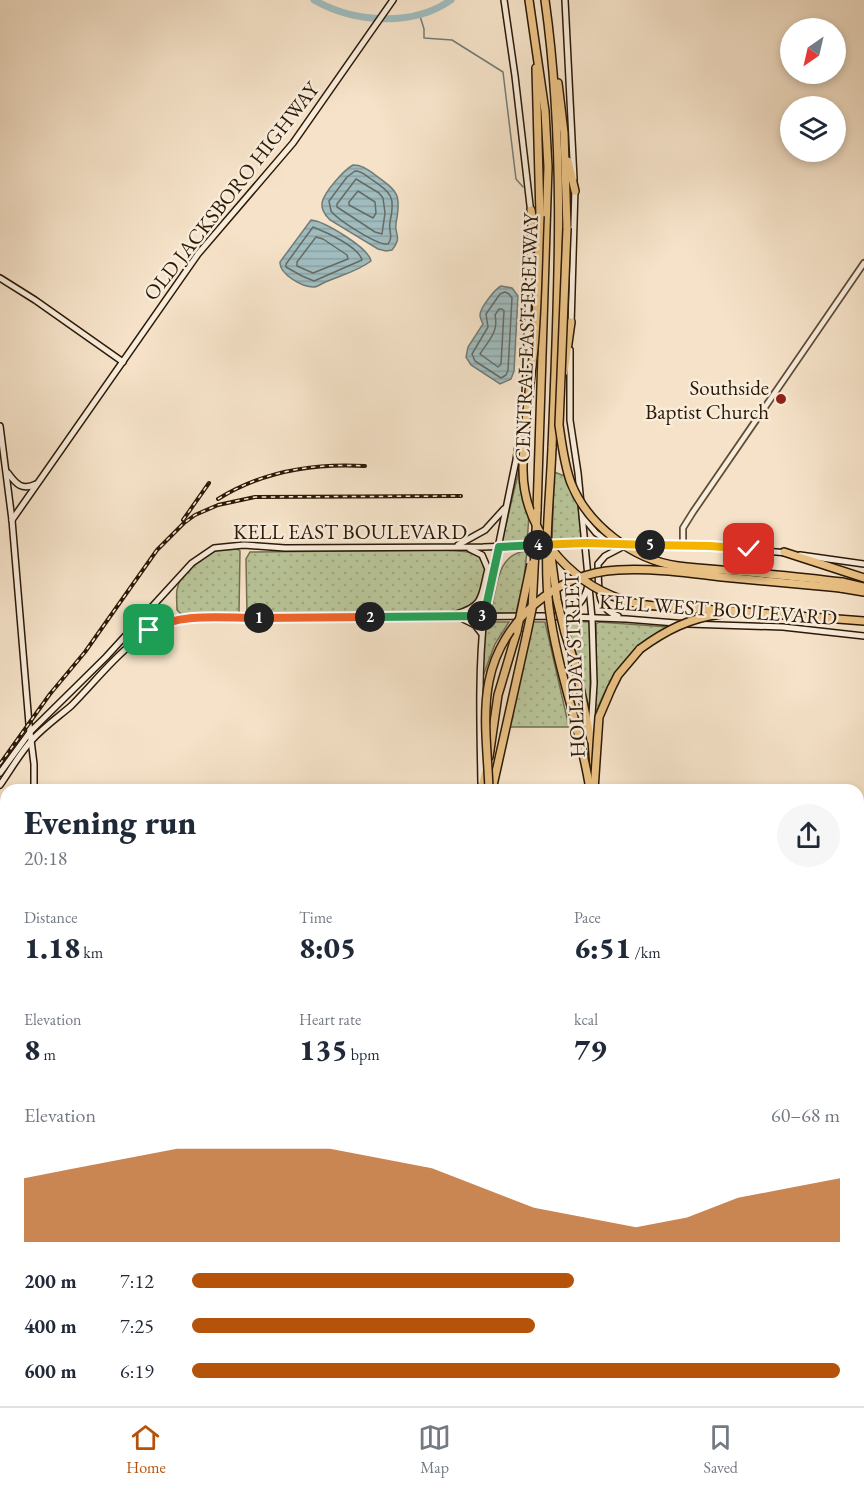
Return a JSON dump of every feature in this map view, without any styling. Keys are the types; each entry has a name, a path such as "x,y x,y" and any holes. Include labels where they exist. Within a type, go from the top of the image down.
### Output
{"highway":[{"name":"CENTRAL EAST FREEWAY","path":"492,784 532,609 537,511 548,167 545,111 529,0"},
{"name":"CENTRAL EAST FREEWAY","path":"544,0 551,45 559,163 558,297 547,573 549,607 555,642 592,784"},
{"path":"551,45 575,191"},
{"path":"538,57 536,70 540,216 534,343 523,468 531,512 542,536 576,575 606,593 625,601 654,606 864,621"},
{"path":"564,133 567,228 560,425 563,457 571,484 584,507 600,526 620,542 648,557 676,566 805,577 864,589"},
{"path":"531,210 539,279 541,354"},
{"path":"552,445 571,322"},
{"path":"483,784 498,695 518,631 530,572 537,511"},
{"path":"549,524 554,582 591,740"},
{"path":"784,552 864,578"},
{"path":"491,784 486,701 494,662 502,645 519,620 542,598 560,587 580,578 615,570 652,570 841,585"},
{"path":"593,784 599,717 618,675 640,649 682,623 700,617 746,612"}],"main road":[{"name":"OLD JACKSBORO HIGHWAY","path":"12,520 198,255 293,143 393,0"},
{"name":"CENTRAL EAST FREEWAY","path":"481,784 482,635 516,460 525,398 531,210 504,0"},
{"path":"565,0 575,191 571,322"},
{"path":"0,278 123,362"},
{"name":"HOLLIDAY STREET","path":"571,322 570,420 583,516 592,618 593,784"},
{"path":"0,426 12,520 34,784"},
{"path":"7,470 18,485 26,488 38,484"},
{"path":"453,547 485,530 501,514 507,502"},
{"path":"583,516 600,537 616,544"},
{"name":"KELL EAST BOULEVARD","path":"0,773 30,732 106,657 199,557 214,548 244,545 285,548 499,547 586,543 683,545 784,552 864,564"},
{"path":"626,619 612,615 602,605 598,564 605,556 628,545"},
{"path":"449,617 471,610 478,604 488,569 485,561 477,552 465,547"},
{"path":"558,616 572,611 579,605 587,591 589,578"},
{"path":"457,616 475,625 482,635"},
{"name":"KELL WEST BOULEVARD","path":"1,784 31,740 68,708 132,643 149,630 175,620 188,618 558,616 783,627 864,636"}],"street":[{"path":"683,545 683,528 693,512 864,263"}],"green space":[{"path":"520,466 529,515 527,543 504,543 502,541"},
{"path":"554,472 565,476 578,504 582,541 552,543"},
{"path":"227,548 236,548 240,551 239,613 181,614 177,610 177,592 183,575 203,557"},
{"path":"463,551 477,555 483,563 485,577 481,592 466,610 437,615 250,616 247,614 246,559 250,552"},
{"path":"527,551 524,579 516,613 496,613 492,607 500,571 510,557"},
{"path":"566,621 590,622 590,710 567,635"},
{"path":"488,622 509,622 495,644 483,676 483,641"},
{"path":"532,622 545,622 569,727 507,727"},
{"path":"599,622 669,627 631,656 622,666 607,688 594,719 596,624"}],"water":[{"path":"353,165 369,170 396,194 398,238 392,250 378,249 330,220 323,210 322,203 330,187"},
{"path":"311,220 326,225 345,236 363,249 371,261 315,287 304,285 287,275 280,262"},
{"path":"501,286 512,288 518,296 514,371 511,379 500,384 471,365 466,357 468,347 483,324 480,315 482,308"}],"waterway":[{"path":"314,0 347,14 383,19 419,15 451,0"},
{"path":"420,16 424,38 452,40 503,72 516,179 523,187"}],"railway":[{"path":"218,499 235,489 271,475 327,466 365,466"},
{"path":"183,520 209,483"},
{"path":"0,764 50,694 85,652 157,550 195,515 218,505 255,497 461,496"}],"place":[{"name":"Southside Baptist Church","path":"781,399"}],"route":[{"path":"149,630 161,624 188,618 484,616 499,547 586,543 749,549"}]}
